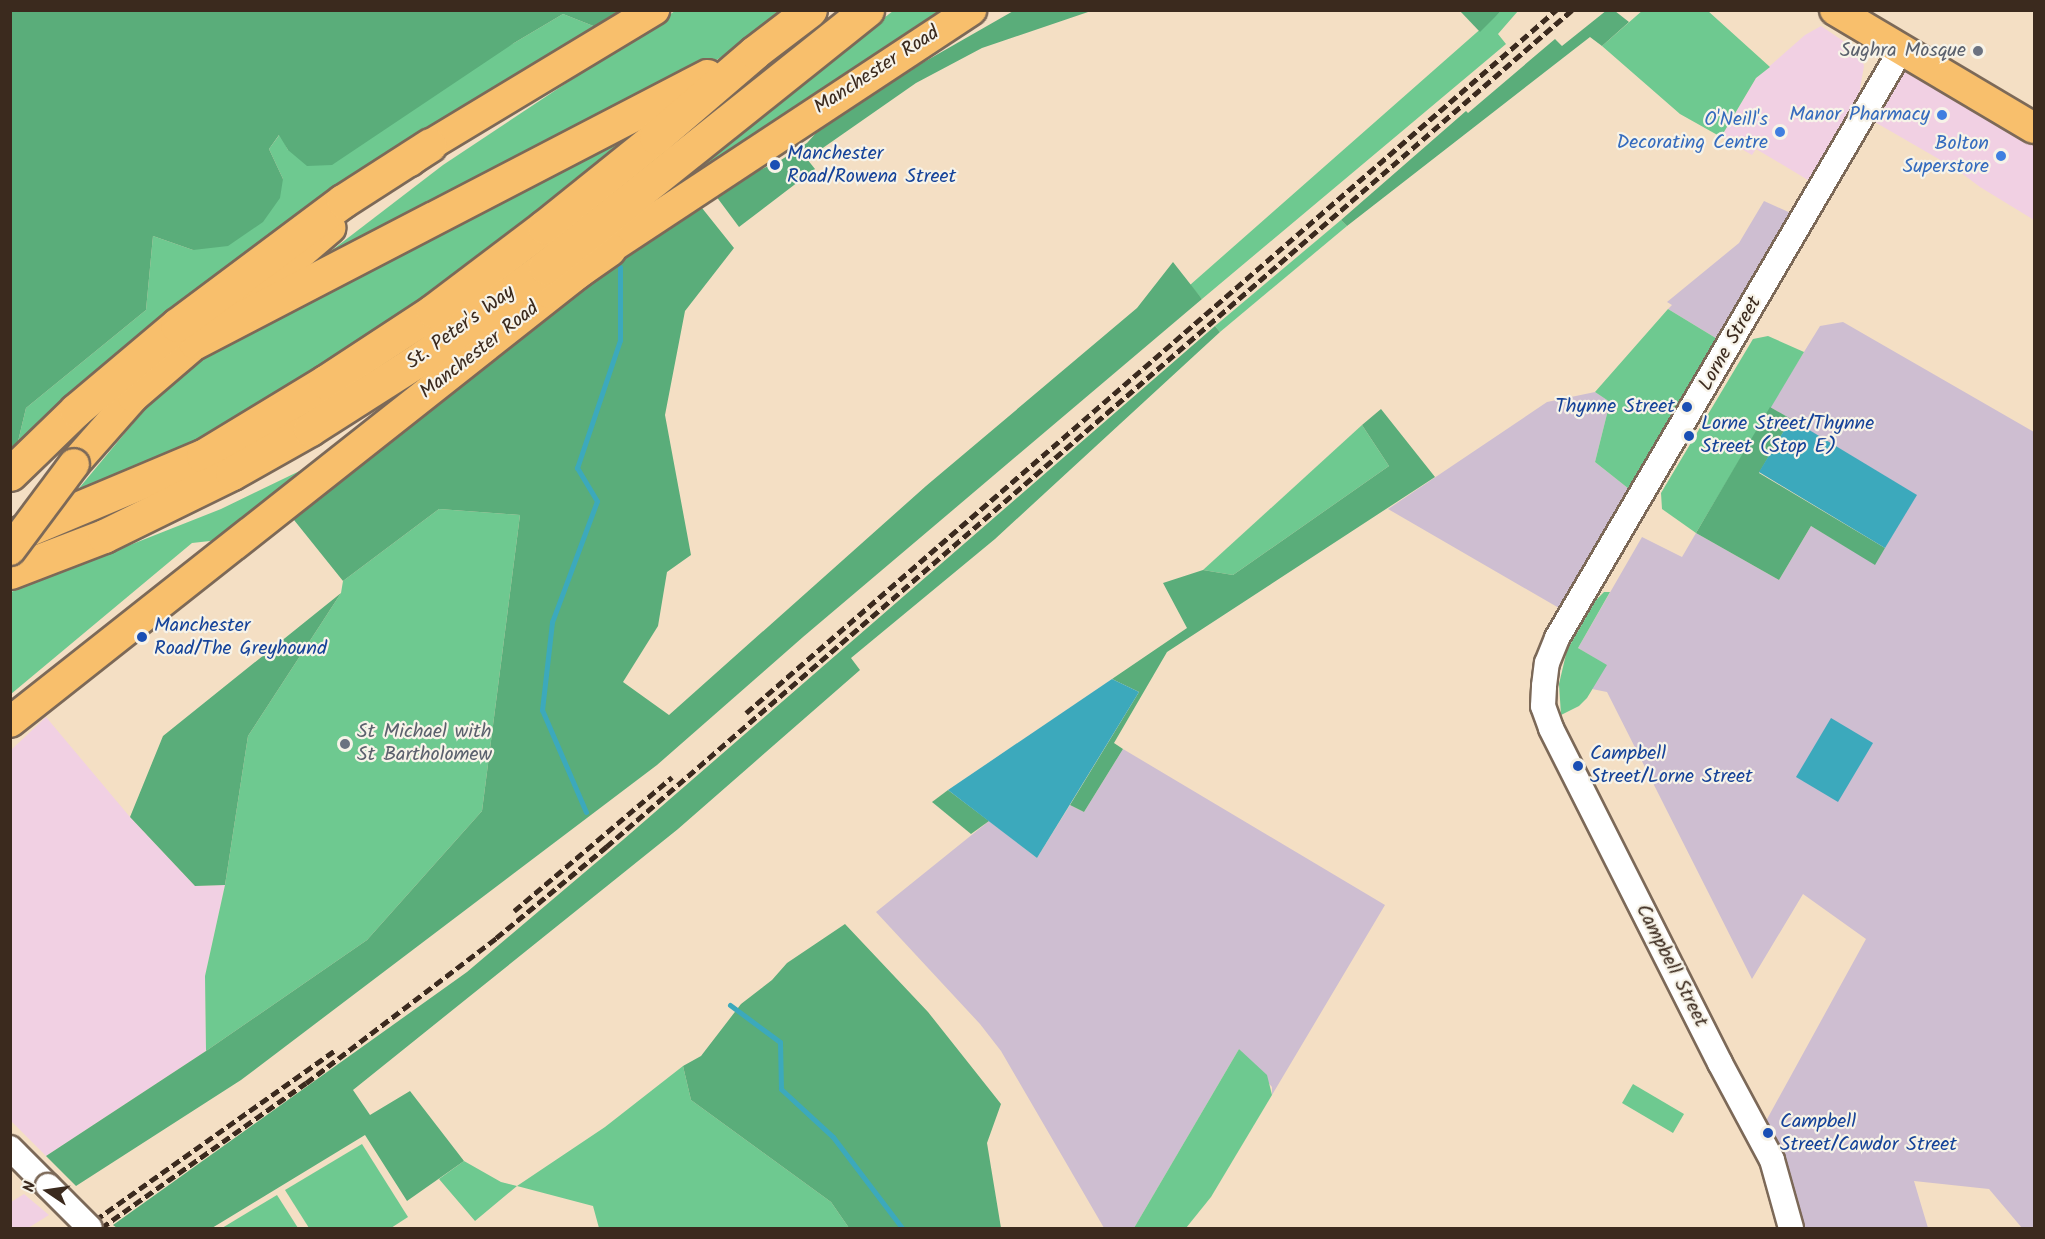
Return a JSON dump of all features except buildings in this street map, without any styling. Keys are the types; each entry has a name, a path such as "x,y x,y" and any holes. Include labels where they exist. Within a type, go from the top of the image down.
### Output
{"highway":[{"name":"St. Peter's Way","path":"10,537 204,456 325,382 433,311 656,137 755,52 810,10"},
{"name":"St. Peter's Way","path":"10,572 104,536 232,473 310,429 423,357 555,260 867,10"},
{"path":"195,342 755,52"},
{"path":"10,474 76,410 177,325 343,201 430,145"},
{"path":"104,536 182,509 290,460 391,399 609,249"}],"main road":[{"path":"10,550 74,464 132,397 195,342 430,145 654,10"},
{"name":"Manchester Road","path":"10,722 609,249 971,10"},
{"path":"1835,10 2034,128"},
{"path":"10,714 56,684"}],"street":[{"name":"Lorne Street","path":"1543,706 1547,663 1557,638 1901,50"},
{"name":"Campbell Street","path":"1543,706 1551,728 1720,1063 1772,1160 1791,1228"},
{"path":"10,1148 90,1228"}],"shaded area":[{"path":"1821,26 1855,49 1861,55 1864,66 1857,106 1813,183 1756,149 1752,155 1721,137 1756,78 1805,35"},
{"path":"1904,70 2034,146 2034,220 1980,187 1956,169 1873,121"},
{"path":"1764,201 1795,215 1719,340 1668,309 1672,305 1667,302 1739,243"},
{"path":"1843,322 2034,432 2034,1228 2022,1228 1989,1189 1914,1181 1928,1228 1803,1228 1779,1146 1766,1121 1866,939 1803,894 1752,979 1607,692 1592,689 1606,665 1578,648 1642,537 1682,557 1696,533 1779,580 1811,526 1875,564 1916,495 1770,407 1820,326"},
{"path":"1595,392 1610,402 1595,462 1629,489 1559,608 1388,509 1547,402"},
{"path":"46,717 130,817 195,886 225,885 205,976 206,1051 46,1156 11,1121 11,750"},
{"path":"1123,749 1385,905 1272,1095 1272,1087 1239,1049 1134,1228 1104,1228 1001,1051 980,1024 876,912 989,821 1037,858 1070,805 1084,812"},
{"path":"24,1194 49,1215 28,1228 11,1228 11,1202"}],"green space":[{"path":"1015,10 1091,11 982,48 916,83 807,159 815,169 739,227 713,192 781,160 807,143 825,123 875,90"},
{"path":"1607,10 1615,11 1629,22 1602,46 1590,37 1347,226 1341,220 1466,111 1468,113 1555,39 1562,46"},
{"path":"1643,10 1708,11 1770,67 1756,78 1721,137 1680,114 1602,46"},
{"path":"11,11 631,11 601,29 563,14 514,43 332,165 307,166 288,150 279,135 269,149 283,179 280,198 263,222 228,246 193,250 153,236 146,310 26,408 15,454 11,457"},
{"path":"675,11 783,11 728,53 688,77 297,277 443,165"},
{"path":"893,11 952,11 462,345 704,156"},
{"path":"1460,11 1501,11 1480,32"},
{"path":"1501,11 1518,11 1498,34 1506,44 1202,299 1190,285"},
{"path":"563,14 601,29 15,454 26,408 146,310 153,236 193,250 283,179 269,149 280,134 288,150 514,43"},
{"path":"681,105 471,269 252,414 65,505 150,403 201,357"},
{"path":"698,203 734,248 685,311 665,415 691,555 667,572 658,626 623,682 669,715 926,486 1137,308 1173,262 1202,299 803,637 657,765 241,1080 76,1186 46,1156 206,1051 367,940 482,811 520,515 439,509 343,581 290,515 504,342"},
{"path":"1341,220 1347,226 1220,332 1215,326"},
{"path":"1668,309 1719,340 1629,489 1595,462 1610,402 1595,392"},
{"path":"1215,326 1220,332 995,539 851,658 860,670 678,829 353,1090 370,1115 410,1091 464,1161 407,1201 365,1135 212,1228 117,1228 113,1225 467,972 624,839"},
{"path":"1768,336 1804,352 1696,533 1662,509 1661,493 1753,339"},
{"path":"1770,407 1791,419 1759,473 1885,548 1875,565 1811,526 1779,580 1696,533"},
{"path":"1381,409 1435,477 1167,652 1114,743 1123,749 1084,812 1070,805 1139,692 1112,679 1187,628 1163,583 1203,570 1233,575 1389,466 1362,425"},
{"path":"1362,425 1389,466 1233,575 1203,570"},
{"path":"310,466 219,540 192,543 11,694 11,592 221,509"},
{"path":"439,509 520,515 482,811 367,940 206,1051 205,976 225,885 248,736 341,593 343,581"},
{"path":"1604,592 1610,592 1578,648 1607,665 1587,698 1579,706 1561,715 1559,684 1567,650 1596,600"},
{"path":"341,593 248,736 225,885 195,886 130,817 163,736"},
{"path":"948,790 989,821 971,834 932,802"},
{"path":"845,924 928,1012 1001,1104 987,1143 1001,1228 849,1228 831,1202 691,1100 683,1066 701,1056 741,1004 772,980 787,963"},
{"path":"1239,1049 1267,1075 1272,1095 1211,1197 1186,1228 1134,1228"},
{"path":"683,1066 691,1100 831,1202 849,1228 599,1228 593,1206 517,1186 605,1127"},
{"path":"1633,1084 1684,1114 1673,1133 1622,1103"},
{"path":"362,1144 408,1217 391,1228 309,1228 285,1190"},
{"path":"464,1161 501,1182 517,1186 475,1221 439,1179"},
{"path":"277,1195 298,1228 222,1228"}],"water":[{"path":"1791,419 1917,495 1885,548 1759,472"},
{"path":"1112,679 1139,692 1037,858 948,790"},
{"path":"1831,718 1873,743 1838,802 1796,777"}],"waterway":[{"path":"586,812 542,710 552,622 597,501 577,468 620,340 620,267"},
{"path":"730,1005 780,1042 781,1089 833,1137 902,1228"}],"railway":[{"path":"746,713 1556,10"},
{"path":"101,1228 306,1083 496,938 606,847 1572,10"},
{"path":"514,911 672,777"},
{"path":"84,1228 334,1051"}],"place":[{"name":"Sughra Mosque","path":"1978,51"},
{"name":"Manor Pharmacy","path":"1942,115"},
{"name":"O'Neill's Decorating Centre","path":"1780,132"},
{"name":"Bolton Superstore","path":"2001,156"},
{"name":"Manchester Road/Rowena Street","path":"775,165"},
{"name":"Thynne Street","path":"1687,407"},
{"name":"Lorne Street/Thynne Street (Stop E)","path":"1689,436"},
{"name":"Manchester Road/The Greyhound","path":"142,637"},
{"name":"St Michael with St Bartholomew","path":"345,744"},
{"name":"Campbell Street/Lorne Street","path":"1578,766"},
{"name":"Campbell Street/Cawdor Street","path":"1768,1133"}]}
